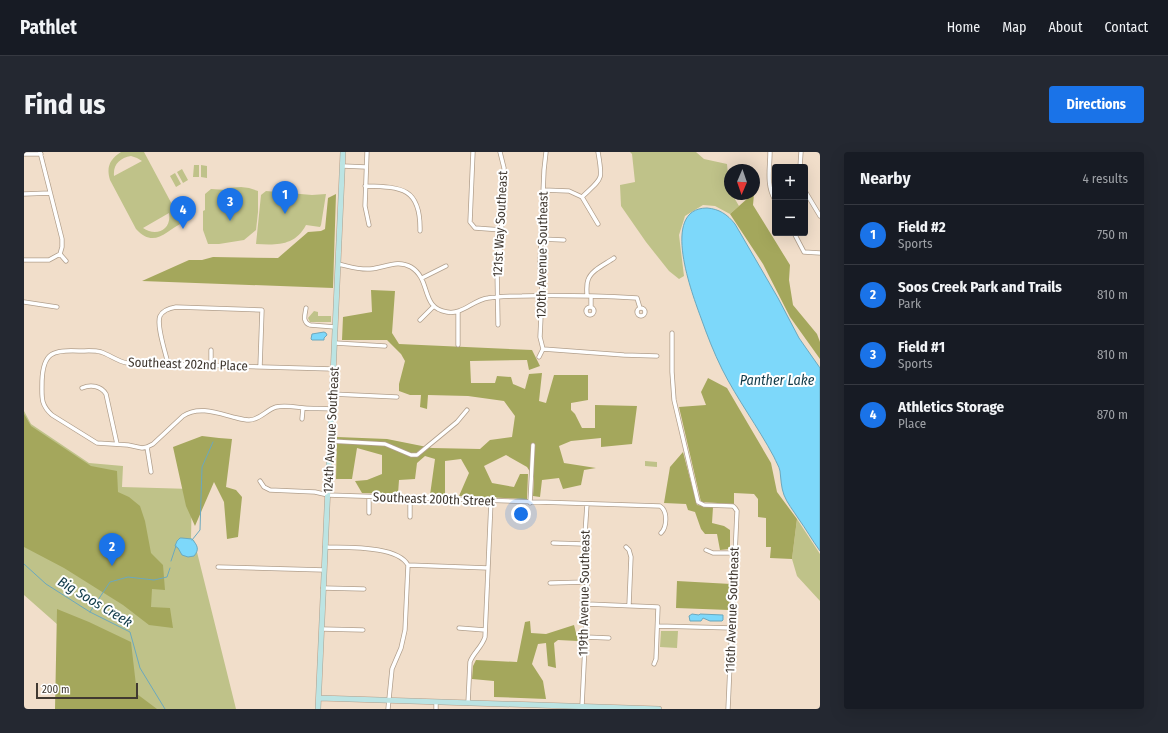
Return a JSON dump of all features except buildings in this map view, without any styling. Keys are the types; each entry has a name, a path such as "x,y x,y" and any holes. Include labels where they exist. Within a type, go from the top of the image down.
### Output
{"street":[{"name":"124th Avenue Southeast","path":"318,709 344,152"},
{"path":"367,152 365,209 369,225"},
{"path":"473,152 471,224 475,228 502,230"},
{"name":"121st Way Southeast","path":"498,325 497,268 502,230 504,168 500,152"},
{"name":"120th Avenue Southeast","path":"543,349 540,337 542,295 540,263 546,152"},
{"path":"582,197 599,180 601,176 598,152"},
{"path":"770,152 769,186 772,194"},
{"path":"800,164 801,152"},
{"path":"24,154 41,153 62,239 60,254 66,261"},
{"path":"343,166 366,167"},
{"path":"365,186 394,187 410,195 419,210 420,230"},
{"path":"543,190 568,191 582,197 598,224"},
{"path":"24,194 50,193"},
{"path":"808,196 820,216"},
{"path":"796,236 804,252 820,253"},
{"path":"541,239 564,240"},
{"path":"24,260 49,260 60,254"},
{"path":"591,307 587,284 589,277 614,258"},
{"path":"338,264 361,269 370,269 392,264 402,264 414,269 422,278 429,300 434,306 443,312 458,312 478,300 485,298 542,295 637,298 640,308"},
{"path":"422,278 446,266"},
{"path":"24,302 57,307"},
{"path":"420,320 434,306"},
{"path":"168,364 159,323 160,316 165,310 176,307 262,310 260,367"},
{"path":"306,308 304,317 307,324 335,327"},
{"path":"458,312 458,345"},
{"name":"116th Avenue Southeast","path":"672,333 674,400 698,502 704,505 733,506 737,512 728,709"},
{"path":"334,343 385,346"},
{"path":"539,357 543,349 657,356"},
{"name":"Southeast 202nd Place","path":"117,444 93,442 52,415 44,405 42,398 42,372 44,363 53,353 63,350 102,352 122,362 333,369"},
{"path":"211,350 211,365"},
{"path":"82,388 89,385 97,386 106,394 117,444 142,448 153,444 183,416 194,411 199,410 249,420 257,419 278,406 332,409"},
{"path":"332,394 397,397"},
{"path":"302,419 303,408"},
{"path":"330,441 384,444 411,455 417,455 456,422 467,410"},
{"path":"530,503 533,445"},
{"path":"147,447 151,472"},
{"name":"Southeast 200th Street","path":"260,481 264,487 270,490 315,492 328,495 530,503 660,506 664,510 665,515 665,527 661,533"},
{"path":"369,497 369,513"},
{"path":"410,499 410,517"},
{"path":"468,703 470,662 484,641 490,501"},
{"name":"119th Avenue Southeast","path":"582,706 587,604 584,544 587,504"},
{"path":"553,543 584,544"},
{"path":"325,547 386,551 407,562 404,630 401,648 392,669 388,709"},
{"path":"626,547 629,550 631,557 629,605"},
{"path":"706,550 713,553 735,553"},
{"path":"408,565 488,568"},
{"path":"218,567 324,570"},
{"path":"550,583 587,582"},
{"path":"324,588 364,589"},
{"path":"587,604 658,607 656,659 654,664"},
{"path":"658,626 732,628"},
{"path":"322,628 363,630"},
{"path":"459,628 485,630"},
{"path":"585,637 609,638"},
{"path":"318,698 468,703 526,707 582,706 659,709"},
{"path":"436,702 436,709"}],"green space":[{"path":"121,152 144,152 182,223 165,234 154,238 149,238 142,235 136,229 110,180 108,171 114,158","holes":["131,156 142,161 114,176 115,168 118,162","169,213 166,228 158,232 148,231 143,228"]},
{"path":"630,152 696,152 704,159 727,164 724,164 724,200 736,200 739,206 730,214 715,206 703,205 685,216 679,235 684,276 679,279 669,271 646,242 621,206 620,185 635,182 632,154"},
{"path":"194,165 199,165 199,177 193,177"},
{"path":"201,165 207,166 207,178 201,177"},
{"path":"182,169 188,180 183,183 177,172"},
{"path":"175,173 181,184 176,187 170,176"},
{"path":"241,187 258,191 256,230 244,240 219,244 208,244 203,230 205,194 211,189 227,190 227,188"},
{"path":"266,191 312,195 326,194 320,227 306,225 302,232 291,241 285,243 256,244 261,195"},
{"path":"336,194 333,288 142,281 189,260 202,260 213,257 278,258 308,232 321,231 325,229 328,198"},
{"path":"746,200 753,200 753,205 790,265 789,280 793,305 817,334 820,342 820,359 790,317 763,264 730,214"},
{"path":"371,290 395,291 392,333 399,344 532,350 540,366 529,370 527,360 470,361 471,383 495,383 497,376 511,377 513,384 525,389 529,374 542,373 539,401 546,403 554,375 588,375 588,400 571,403 571,410 575,414 582,428 595,428 595,405 637,406 632,444 601,447 601,438 571,441 559,446 564,463 596,468 584,470 581,485 563,489 559,478 542,480 540,497 533,496 534,478 527,467 506,455 484,466 492,483 514,487 520,474 528,474 527,499 459,496 469,473 461,459 445,461 445,495 430,495 435,459 425,456 417,463 415,479 399,480 398,494 362,493 355,481 367,480 382,474 382,455 357,448 352,479 336,479 337,437 387,439 432,448 480,449 490,440 512,437 515,416 504,401 468,396 428,395 427,409 420,407 421,395 410,395 399,391 399,384 405,361 401,354 387,340 342,340 343,317 372,312"},
{"path":"314,311 318,312 318,316 331,316 331,322 310,322 308,318"},
{"path":"708,378 727,388 771,463 777,492 797,519 792,559 770,558 771,547 766,547 766,518 758,517 758,499 754,494 734,493 734,504 701,502 679,407 706,405 701,392"},
{"path":"24,411 31,424 89,463 123,466 122,487 192,489 191,539 194,540 236,709 115,709 117,677 24,595"},
{"path":"24,414 31,426 91,466 117,471 118,492 129,497 140,506 145,521 151,553 163,565 165,590 152,589 151,607 170,608 173,628 149,625 123,605 64,568 24,547"},
{"path":"202,436 232,439 226,487 236,490 242,497 238,537 227,539 224,502 214,482 195,526 186,506 173,447"},
{"path":"683,452 697,505 713,507 712,523 724,526 730,530 730,549 720,550 717,534 705,534 701,529 695,512 688,510 686,504 664,503 670,467"},
{"path":"645,461 657,462 657,467 645,466"},
{"path":"797,519 820,554 820,601 797,576 792,559"},
{"path":"677,581 731,584 729,610 676,608"},
{"path":"57,609 131,642 137,694 157,709 55,709"},
{"path":"530,621 531,633 546,634 574,625 578,641 558,640 554,643 556,668 548,666 546,643 538,644 532,664 543,681 546,699 494,697 494,681 472,679 473,666 476,660 517,662 525,622"},
{"path":"661,631 678,631 677,648 660,647"}],"water":[{"name":"Panther Lake","path":"707,208 729,217 735,224 778,298 799,338 820,368 820,551 785,498 782,489 780,471 774,457 734,391 716,357 692,292 683,255 682,237 685,222 693,212"},
{"path":"324,332 327,335 324,340 311,339 312,334"},
{"path":"180,538 192,539 194,541 197,549 194,556 188,557 182,555 175,546"},
{"path":"692,614 723,615 723,620 710,621 703,618 701,621 690,621 689,616"}],"waterway":[{"path":"192,540 200,530 202,467 213,442"},
{"path":"171,561 176,546"},
{"name":"Big Soos Creek","path":"24,564 46,584 90,612 130,632 140,668 165,709"},
{"path":"90,612 110,582 128,577 154,580 167,577 170,568"}],"place":[{"name":"Field #2","path":"285,214"},
{"name":"Field #1","path":"230,221"},
{"name":"Athletics Storage","path":"183,229"},
{"name":"Soos Creek Park and Trails","path":"112,566"}]}
